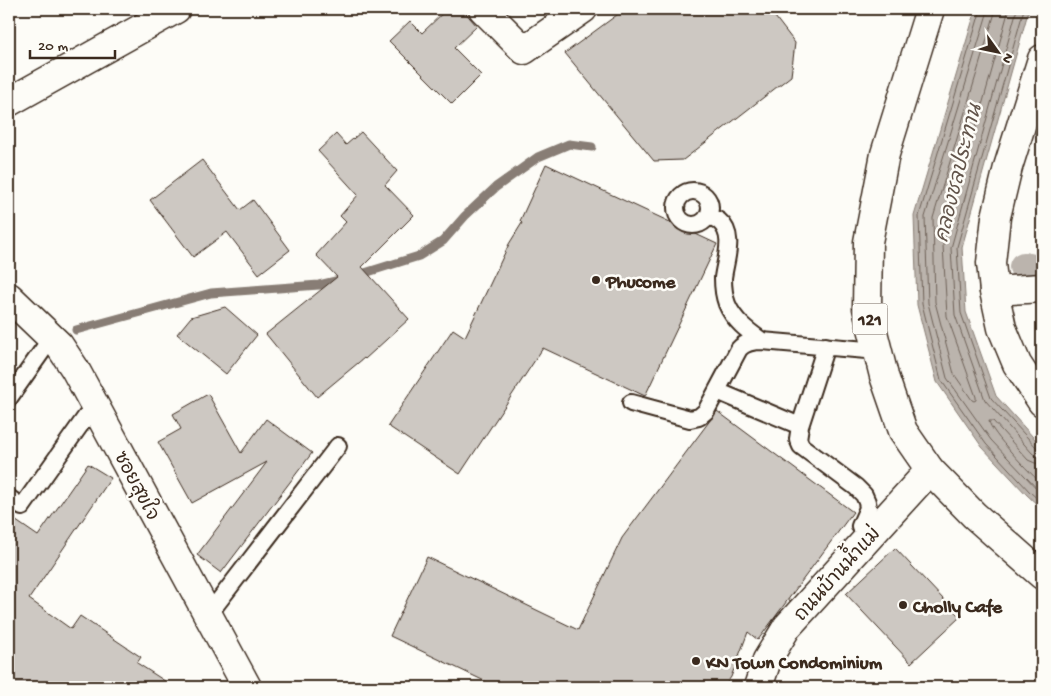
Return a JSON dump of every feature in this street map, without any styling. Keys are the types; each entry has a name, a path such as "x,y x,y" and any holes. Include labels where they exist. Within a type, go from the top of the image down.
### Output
{"street":[{"path":"9,102 176,9"},
{"path":"483,9 524,50 583,9"},
{"name":"121","path":"930,9 885,154 868,242 867,308 884,376 903,431 930,470 974,516 1042,575"},
{"path":"1042,59 1008,167 996,217 991,263 994,291 1002,328 1017,364 1042,402"},
{"path":"994,291 1042,288"},
{"name":"ซอยสุขใจ","path":"9,297 52,337 75,369 247,687"},
{"name":"ถนนบ้านน้ำแม่","path":"758,687 767,660 787,627 930,470"}],"lane":[{"path":"709,216 721,223 728,238 723,285 728,305 731,312 744,328 762,341"},
{"path":"9,398 52,337"},
{"path":"631,403 690,419 699,417 706,411 742,346 749,342 762,341 878,351"},
{"path":"826,346 800,426 798,439 801,446 864,495 868,508 860,526 870,536"},
{"path":"717,392 800,426"},
{"path":"9,498 22,507 94,404"},
{"path":"208,615 338,446"}],"water":[{"name":"คลองชลประทาน","path":"976,9 1029,9 962,247 966,312 996,396 1042,447 1042,509 982,447 937,382 917,305 914,216"}],"building":[{"path":"447,9 462,9 477,26 454,48 481,75 452,104 389,41 410,21 422,33"},
{"path":"625,9 769,9 795,43 791,76 683,160 654,161 565,53"},
{"path":"361,132 397,171 385,185 414,215 362,267 409,319 365,359 317,397 266,334 337,277 316,255 346,222 340,216 358,195 318,151 336,134 346,145"},
{"path":"202,160 240,210 253,200 290,250 259,274 227,232 193,257 150,200"},
{"name":"Phucome","path":"546,164 717,244 645,396 543,348 460,474 388,426 453,329 465,337 509,244 522,223 520,221"},
{"path":"225,307 257,335 226,374 177,334 191,317"},
{"path":"208,394 241,453 266,419 312,453 221,573 197,555 267,462 192,503 158,442 181,429 173,414"},
{"path":"717,411 853,512 758,640 748,632 731,677 724,687 497,687 390,636 427,557 578,630 622,538"},
{"path":"88,464 111,478 29,599 71,629 80,616 141,657 137,663 174,687 9,687 9,516 38,536"},
{"name":"Cholly Cafe","path":"895,548 960,617 911,663 846,594"}],"waterway":[{"path":"355,276 419,256 443,241 465,216 496,187 538,157 569,144 592,147"},
{"path":"1024,267 1042,271"},
{"path":"76,330 211,293 319,285 340,280"}],"place":[{"name":"Phucome","path":"596,280"},
{"name":"Cholly Cafe","path":"903,605"},
{"name":"KN Town Condominium","path":"696,661"}]}
